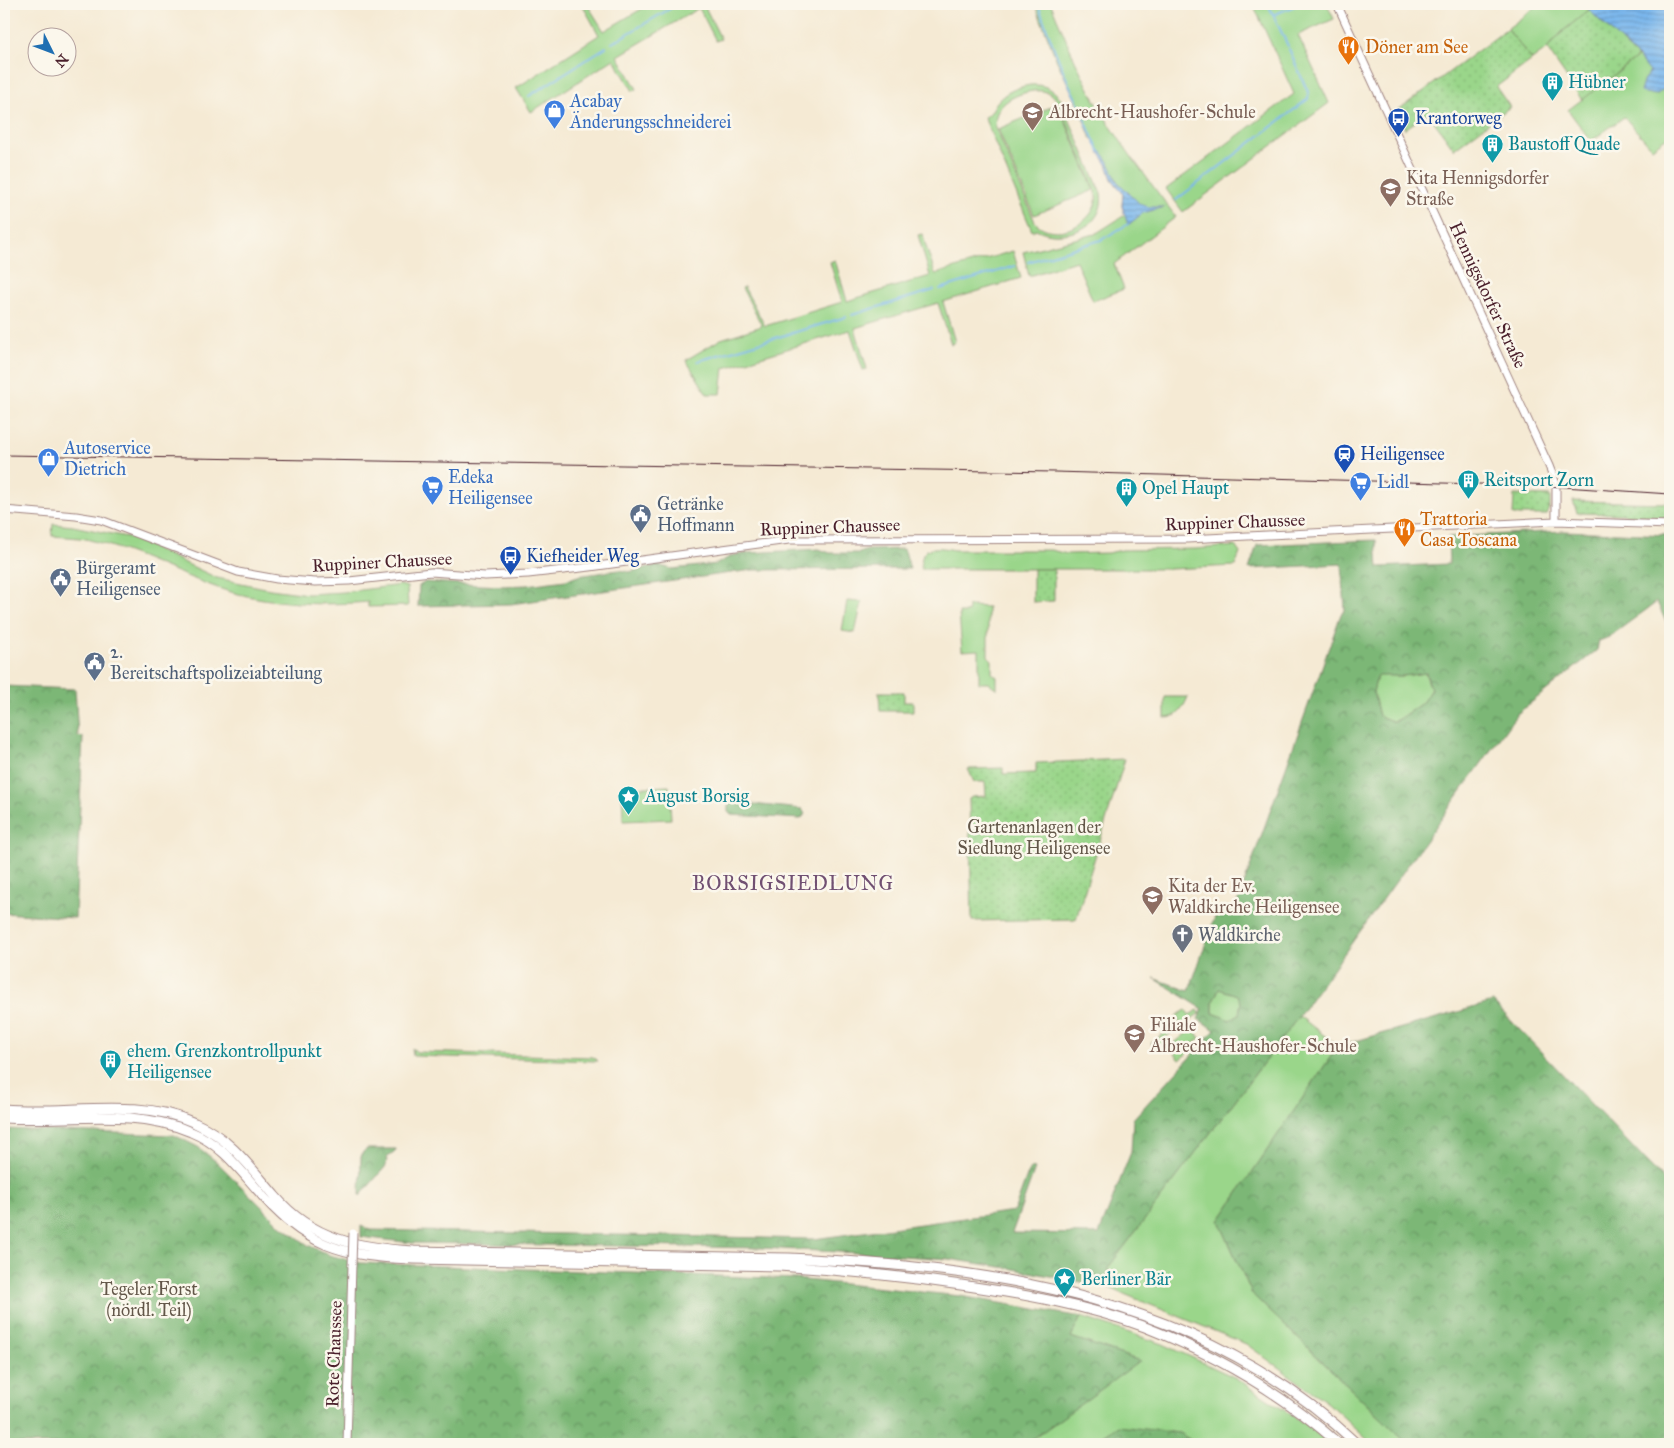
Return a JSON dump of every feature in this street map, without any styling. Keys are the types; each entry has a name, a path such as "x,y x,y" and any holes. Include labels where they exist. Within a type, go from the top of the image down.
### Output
{"highway":[{"path":"4,1109 132,1109 154,1111 183,1118 212,1132 229,1144 247,1162 276,1198 300,1220 322,1233 367,1247 414,1250 842,1260 997,1278 1092,1298 1155,1318 1218,1346 1277,1381 1329,1419 1357,1444"},
{"path":"4,1118 34,1120 122,1118 149,1120 191,1132 208,1140 225,1153 244,1172 275,1210 296,1228 310,1237 335,1248 366,1256 415,1259 780,1266 909,1278 985,1288 1078,1307 1144,1327 1206,1354 1280,1397 1339,1444"}],"main road":[{"name":"Hennigsdorfer Straße","path":"1337,4 1556,484 1556,521"},
{"name":"Ruppiner Chaussee","path":"4,510 101,520 238,572 277,579 315,582 349,581 431,572 485,576 546,572 789,540 1187,539 1556,521 1670,524"},
{"name":"Rote Chaussee","path":"347,1444 353,1232"}],"green space":[{"path":"582,4 587,4 604,31 650,4 706,4 704,5 721,39 716,41 699,8 618,56 637,89 633,91 614,59 531,112 516,88 599,35"},
{"path":"1035,4 1051,4 1095,101 1129,153 1176,217 1114,264 1124,289 1093,301 1076,261 1029,276 1023,252 1095,234 1125,215 1122,206 1122,192 1112,179 1106,161 1090,136 1079,107 1057,61"},
{"path":"1253,4 1327,4 1334,19 1298,35 1329,103 1183,212 1166,189 1294,94"},
{"path":"1539,4 1585,4 1589,10 1562,32 1547,49 1532,60 1507,29"},
{"path":"1589,10 1638,57 1582,100 1547,49 1562,32"},
{"path":"1507,29 1532,60 1496,87 1510,107 1454,149 1428,113 1405,129 1397,111"},
{"path":"1638,57 1651,72 1656,95 1665,88 1670,95 1670,135 1652,148 1624,117 1591,141 1568,110"},
{"path":"1025,86 1043,86 1050,89 1060,98 1101,193 1101,205 1097,215 1090,223 1070,233 1047,233 1036,229 1032,231 984,117 990,113 1004,95","holes":["1033,91 1044,91 1058,102 1096,192 1096,203 1091,212 1084,220 1064,230 1054,231 1044,228 1035,222 996,128 995,120 1000,107 1018,95"]},
{"path":"1058,104 1094,190 1034,215 998,129"},
{"path":"922,234 935,274 1013,251 1021,278 943,302 955,342 951,344 938,303 855,328 867,369 863,370 850,330 724,368 721,394 707,394 686,360 721,339 762,326 742,288 744,287 765,326 842,302 830,262 835,260 847,301 930,276 918,235"},
{"path":"1514,495 1550,496 1550,506 1546,515 1513,515"},
{"path":"1573,501 1670,503 1670,518 1577,513"},
{"path":"53,524 73,526 132,538 217,578 270,589 308,594 401,585 407,587 408,606 368,607 368,602 332,604 294,603 239,594 204,583 103,544 82,538 52,536"},
{"path":"1564,531 1670,535 1670,620 1666,622 1657,602 1609,637 1599,641 1597,650 1517,714 1299,1016 1108,1268 1107,1287 949,1259 762,1248 412,1243 361,1237 361,1226 370,1230 814,1239 1014,1211 1030,1168 1035,1169 1012,1233 1099,1234 1131,1152 1133,1119 1215,1030 1198,1019 1203,1009 1154,978 1189,991 1217,911 1236,906 1341,614 1345,611 1342,564 1249,569 1257,545 1376,540 1378,567 1449,564 1448,537","holes":["1426,673 1431,689 1422,703 1395,722 1379,716 1373,692 1377,676 1403,676","1219,989 1237,995 1241,1002 1239,1014 1230,1020 1213,1013 1213,1001"]},
{"path":"1235,546 1240,553 1235,566 1170,569 921,569 924,553 926,550 934,548 954,550 1051,550 1067,554"},
{"path":"819,549 830,553 858,553 868,550 902,549 905,551 910,569 752,570 511,604 418,606 419,586 425,582 500,586 527,585 619,570 629,572 657,565 672,569 717,564 731,556 748,553"},
{"path":"1033,569 1054,569 1054,601 1033,602"},
{"path":"847,601 862,602 855,633 842,631"},
{"path":"968,606 988,607 988,656 992,660 992,673 997,677 997,689 989,683 979,683 979,650 962,651 959,613 968,613"},
{"path":"1425,673 1431,689 1422,703 1394,722 1379,716 1373,692 1377,675 1403,676"},
{"path":"4,686 75,689 78,736 83,737 75,918 4,913"},
{"path":"879,692 904,692 904,702 913,702 913,711 880,711"},
{"path":"1165,697 1188,697 1177,714 1170,718 1165,718"},
{"name":"Gartenanlagen der Siedlung Heiligensee","path":"1125,759 1076,919 972,921 969,799 986,796 985,782 974,782 968,769 1003,768 1003,774 1036,773 1036,763"},
{"path":"669,786 671,819 623,821 622,788"},
{"path":"732,802 802,809 805,814 801,819 731,815 728,812 728,805"},
{"path":"1219,989 1238,995 1241,1002 1239,1014 1230,1020 1213,1013 1213,1001"},
{"path":"1493,1002 1670,1186 1670,1444 1408,1444 1252,1294 1219,1221 1338,1046"},
{"path":"1186,1010 1189,1015 1198,1010 1200,1013 1164,1038 1165,1044 1162,1047 1158,1045 1153,1046 1151,1043 1180,1022 1176,1016"},
{"path":"1299,1016 1338,1046 1219,1221 1252,1294 1408,1444 1372,1444 1328,1403 1246,1344 1107,1287 1108,1268"},
{"path":"1193,1028 1200,1038 1186,1050 1188,1053 1180,1060 1175,1054 1177,1052 1172,1045"},
{"path":"412,1048 417,1052 593,1057 597,1061 413,1056"},
{"name":"Tegeler Forst (nördl. Teil)","path":"4,1129 174,1135 198,1147 218,1163 279,1224 308,1245 329,1255 361,1263 796,1279 960,1296 1081,1317 1071,1337 1140,1361 1026,1444 4,1444"},
{"path":"367,1149 396,1150 387,1158 386,1166 360,1196 361,1157"},
{"path":"1081,1317 1163,1344 1236,1378 1314,1430 1329,1444 1197,1444 1179,1433 1118,1427 1090,1444 1026,1444 1139,1361 1071,1337"},
{"path":"1118,1426 1179,1433 1197,1444 1090,1444"}],"water":[{"path":"1585,4 1670,4 1670,95 1665,88 1656,95 1640,92 1644,79 1650,72 1638,57"},
{"path":"1099,152 1102,152 1108,160 1117,181 1140,204 1149,207 1165,207 1143,213 1128,225 1122,206 1122,192 1112,179 1107,164"}],"waterway":[{"path":"612,43 678,4"},
{"path":"1038,4 1062,69 1101,153"},
{"path":"1268,4 1288,46"},
{"path":"1273,15 1299,4"},
{"path":"529,96 606,47"},
{"path":"1176,200 1308,99 1308,92 1289,49"},
{"path":"1028,262 1101,240 1128,224"},
{"path":"940,289 1015,266"},
{"path":"852,315 934,290"},
{"path":"698,361 846,317"}],"tram line":[{"path":"4,455 1055,472 1548,486 1670,494"}],"place":[{"name":"Döner am See","path":"1349,66"},
{"name":"Hübner","path":"1552,101"},
{"name":"Acabay Änderungsschneiderei","path":"554,130"},
{"name":"Albrecht-Haushofer-Schule","path":"1033,131"},
{"name":"Krantorweg","path":"1399,137"},
{"name":"Baustoff Quade","path":"1492,163"},
{"name":"Kita Hennigsdorfer Straße","path":"1390,207"},
{"name":"Heiligensee","path":"1344,473"},
{"name":"Autoservice Dietrich","path":"48,477"},
{"name":"Reitsport Zorn","path":"1468,499"},
{"name":"Lidl","path":"1361,501"},
{"name":"Edeka Heiligensee","path":"432,506"},
{"name":"Opel Haupt","path":"1126,507"},
{"name":"Getränke Hoffmann","path":"641,533"},
{"name":"Trattoria Casa Toscana","path":"1404,548"},
{"name":"Kiefheider Weg","path":"510,575"},
{"name":"Bürgeramt Heiligensee","path":"60,597"},
{"name":"2. Bereitschaftspolizeiabteilung","path":"94,681"},
{"name":"August Borsig","path":"629,815"},
{"name":"Kita der Ev. Waldkirche Heiligensee","path":"1152,915"},
{"name":"Waldkirche","path":"1182,954"},
{"name":"Filiale Albrecht-Haushofer-Schule","path":"1134,1054"},
{"name":"ehem. Grenzkontrollpunkt Heiligensee","path":"111,1080"},
{"name":"Berliner Bär","path":"1065,1298"}],"district":[{"name":"BORSIGSIEDLUNG","path":"793,883"}]}
